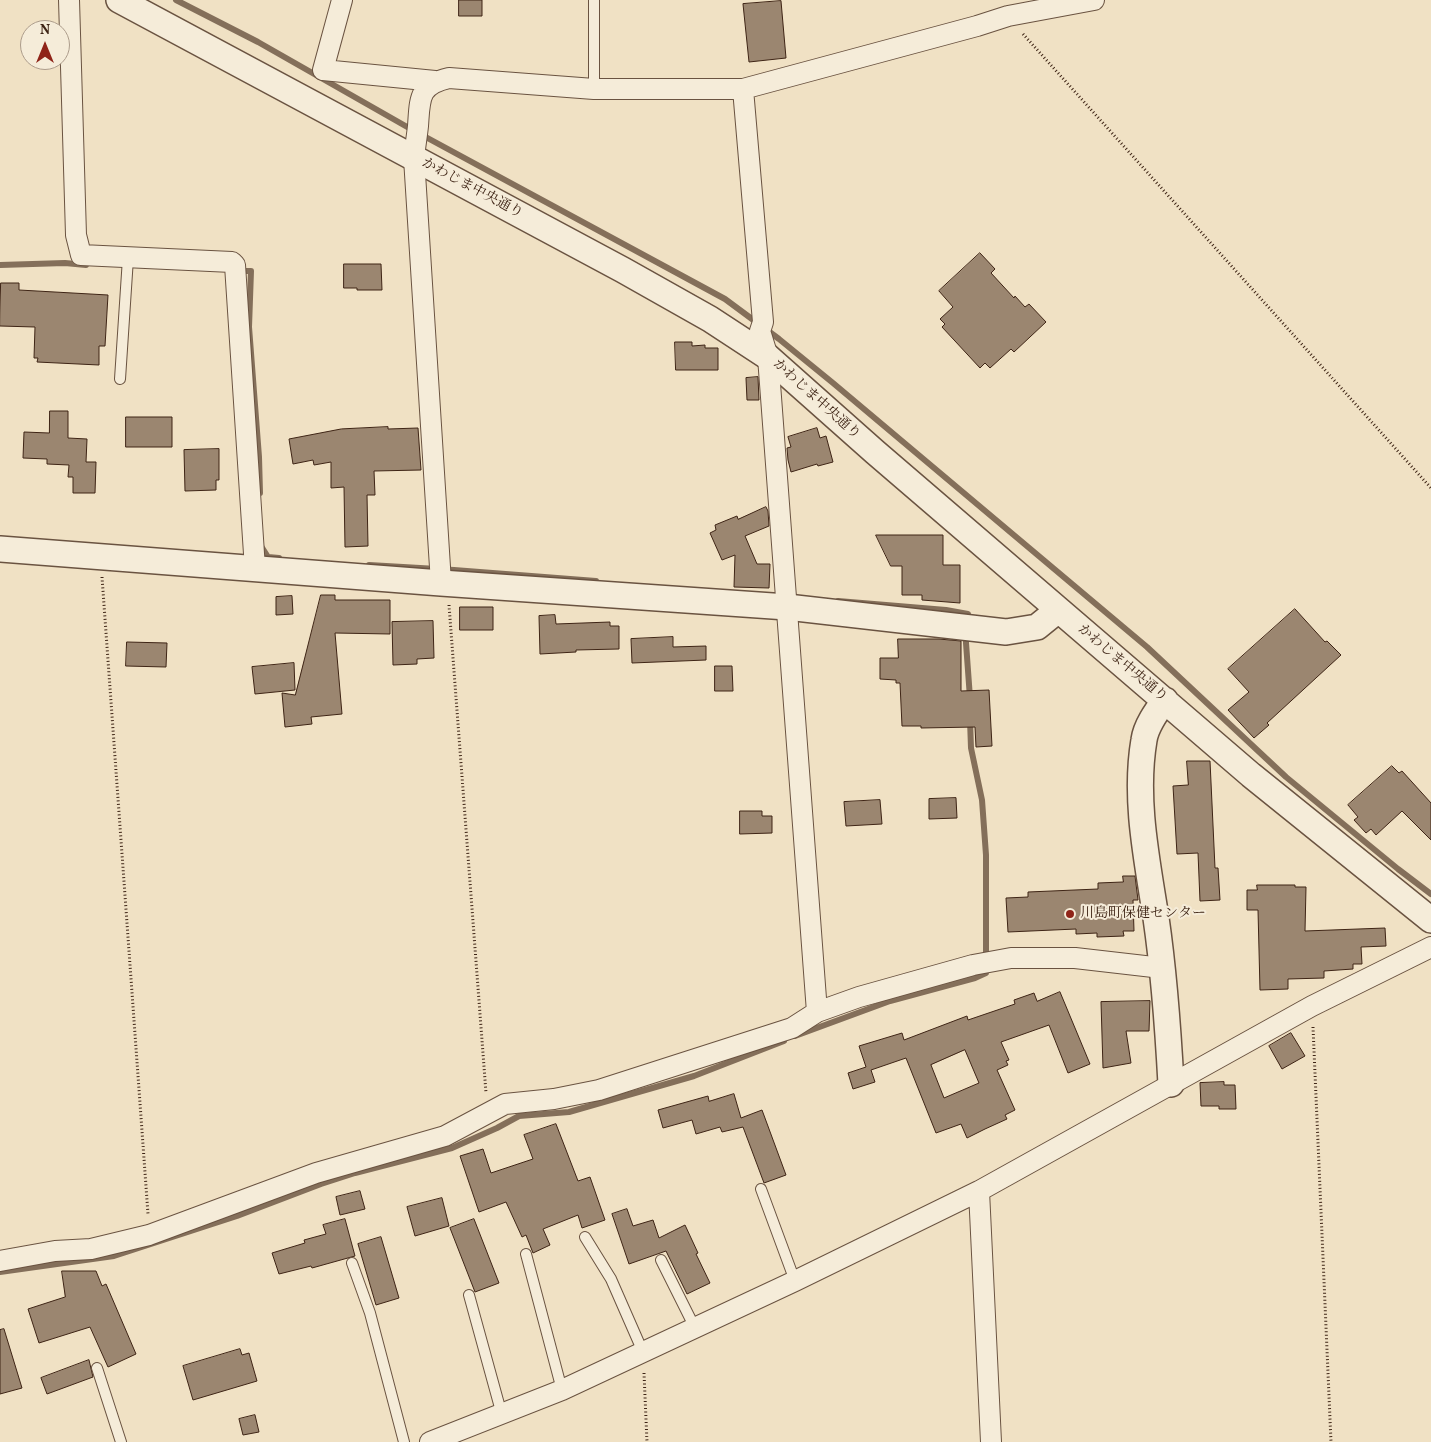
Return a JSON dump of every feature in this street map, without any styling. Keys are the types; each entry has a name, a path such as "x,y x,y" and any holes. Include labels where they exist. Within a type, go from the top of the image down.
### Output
{"street":[{"path":"69,0 76,234 81,255 232,262 235,265 255,569"},
{"name":"かわじま中央通り","path":"119,0 416,140 624,270 710,319 768,357 1058,610 1251,774 1431,920"},
{"path":"342,0 323,70 435,81 449,78 594,89 743,89 977,26 1014,10 1094,0"},
{"path":"435,81 425,89 419,100 416,140 444,584"},
{"path":"743,89 762,326 768,357 818,1012"},
{"path":"0,549 444,584 787,607 1006,632 1037,627 1058,610"},
{"path":"1165,700 1155,713 1144,738 1140,775 1143,827 1162,968 1172,1084"},
{"path":"430,1442 562,1390 979,1191 1312,1006 1431,947"},
{"path":"0,1261 55,1251 91,1249 149,1235 316,1173 445,1136 504,1104 554,1099 599,1090 792,1028 818,1012 859,997 973,965 1011,958 1075,958 1162,968"},
{"path":"979,1191 992,1442"}],"lane":[{"path":"594,0 594,89"},
{"path":"120,379 128,258"},
{"path":"761,1189 795,1280"},
{"path":"585,1237 611,1279 643,1352"},
{"path":"526,1254 562,1390"},
{"path":"661,1260 695,1328"},
{"path":"352,1263 370,1313 404,1442"},
{"path":"469,1295 502,1414"},
{"path":"97,1368 121,1442"}],"path":[{"path":"1014,10 1431,488"},
{"path":"100,557 149,1235"},
{"path":"444,584 487,1113"},
{"path":"1312,1006 1332,1442"},
{"path":"643,1352 648,1442"}],"building":[{"path":"459,0 482,0 482,16 459,16"},
{"path":"781,1 786,58 749,62 743,4"},
{"path":"980,253 995,269 991,273 1014,298 1015,296 1025,307 1029,304 1046,322 1014,352 1011,349 990,368 985,363 980,368 942,327 945,324 940,319 953,307 939,291"},
{"path":"344,264 381,264 382,290 344,288"},
{"path":"1,283 19,283 19,290 108,295 105,346 99,346 99,365 37,362 38,358 34,358 35,327 0,326"},
{"path":"675,342 692,342 692,346 705,345 705,348 718,348 718,370 676,370"},
{"path":"758,377 759,400 747,400 746,378"},
{"path":"50,411 68,411 68,438 87,439 86,462 96,462 95,493 73,493 73,477 68,477 69,465 47,464 47,459 23,458 24,432 49,433"},
{"path":"126,417 172,417 172,447 126,447"},
{"path":"388,427 388,429 418,428 421,470 374,471 375,495 367,495 368,546 345,547 344,487 331,488 331,462 314,465 313,460 293,464 289,439 341,429"},
{"path":"817,428 820,438 826,436 833,462 818,466 817,464 791,472 787,448 791,447 788,437"},
{"path":"219,449 219,480 216,480 216,490 185,491 184,450"},
{"path":"766,507 769,526 745,536 757,564 770,564 769,588 734,587 735,555 722,560 710,533 716,530 715,525 737,516 738,519"},
{"path":"876,535 943,535 943,565 960,565 960,603 922,600 922,595 902,595 902,566 891,566"},
{"path":"321,595 335,595 335,600 390,600 390,634 335,633 342,714 311,717 312,724 285,727 282,693 295,695"},
{"path":"292,596 293,614 276,615 276,597"},
{"path":"460,607 493,607 493,630 460,630"},
{"path":"1295,609 1325,642 1327,641 1341,655 1267,723 1269,725 1254,738 1228,710 1249,692 1228,669"},
{"path":"555,615 556,624 610,622 610,626 619,626 619,649 576,650 576,652 540,654 539,616"},
{"path":"433,621 434,658 417,659 417,664 393,665 392,622"},
{"path":"673,637 673,647 706,646 706,660 632,663 631,639"},
{"path":"898,639 961,641 961,691 989,690 992,746 976,747 975,727 921,728 921,726 902,726 900,683 896,683 896,680 880,679 880,658 898,658"},
{"path":"127,642 167,643 166,667 126,666"},
{"path":"294,663 295,690 255,694 252,667"},
{"path":"715,666 732,666 733,691 715,691"},
{"path":"1187,761 1210,761 1215,868 1218,868 1220,900 1200,901 1198,853 1177,854 1173,786 1188,785"},
{"path":"1392,766 1399,773 1402,771 1431,803 1431,840 1402,811 1376,835 1371,829 1366,833 1354,820 1358,817 1348,805"},
{"path":"956,798 957,818 929,819 929,799"},
{"path":"880,800 882,824 846,826 844,802"},
{"path":"740,811 762,811 762,816 772,816 772,833 740,834"},
{"name":"川島町保健センター","path":"1123,876 1135,876 1138,900 1133,900 1134,931 1123,931 1124,936 1097,937 1097,933 1076,934 1076,929 1008,932 1006,898 1028,897 1028,892 1098,889 1098,883 1123,882"},
{"path":"1257,885 1295,885 1295,887 1306,887 1305,931 1385,928 1386,946 1361,947 1362,964 1353,964 1353,969 1324,971 1324,978 1288,979 1288,989 1260,990 1258,910 1247,910 1247,890 1257,890"},
{"path":"1060,992 1090,1064 1068,1073 1049,1025 1001,1042 1009,1060 1006,1061 1008,1065 997,1070 1015,1110 1005,1115 1007,1119 967,1138 961,1124 936,1133 906,1058 871,1070 875,1082 853,1089 848,1073 866,1067 859,1046 902,1033 904,1040 967,1016 968,1020 1015,1004 1014,1000 1034,993 1037,1001","holes":["965,1050 979,1083 944,1098 931,1065"]},
{"path":"1150,1001 1149,1031 1126,1031 1131,1063 1103,1068 1101,1002"},
{"path":"1291,1033 1305,1056 1282,1069 1269,1046"},
{"path":"1224,1082 1224,1085 1235,1085 1236,1109 1219,1109 1219,1106 1201,1106 1200,1083"},
{"path":"734,1094 741,1118 762,1110 786,1175 764,1183 743,1127 722,1132 720,1127 696,1134 692,1120 663,1128 658,1110 708,1096 709,1101"},
{"path":"556,1124 578,1181 590,1177 605,1220 582,1228 578,1215 543,1229 550,1245 533,1253 526,1235 522,1237 506,1202 479,1212 460,1156 483,1149 491,1173 533,1159 524,1135"},
{"path":"360,1191 365,1209 340,1215 336,1197"},
{"path":"442,1198 449,1226 415,1236 407,1207"},
{"path":"627,1209 633,1226 653,1220 659,1238 685,1225 710,1283 687,1294 666,1251 629,1264 612,1214"},
{"path":"345,1219 355,1256 312,1268 311,1266 279,1274 272,1253 305,1243 304,1240 326,1234 323,1225"},
{"path":"474,1219 499,1283 475,1292 450,1228"},
{"path":"381,1237 399,1298 376,1305 358,1244"},
{"path":"62,1271 96,1271 102,1286 106,1284 136,1354 108,1367 90,1327 39,1343 28,1309 65,1297"},
{"path":"4,1329 22,1388 0,1394 0,1330"},
{"path":"240,1349 242,1355 249,1353 257,1381 193,1400 183,1366"},
{"path":"89,1360 93,1377 47,1394 41,1378"},
{"path":"255,1415 259,1432 243,1435 239,1419"}],"waterway":[{"path":"176,0 258,42 409,128 725,299 779,339 833,383 1147,647 1286,777 1431,894"},
{"path":"0,265 65,263 86,265"},
{"path":"239,271 251,271 249,327 260,493"},
{"path":"261,546 268,557 279,558"},
{"path":"369,565 596,581"},
{"path":"838,601 946,610 968,614 967,623"},
{"path":"966,633 970,698"},
{"path":"795,1036 890,1001 975,978 986,973 986,855 982,800 971,748 970,720"},
{"path":"0,1272 114,1256 237,1216 355,1173 452,1148 519,1116 569,1112 694,1076 784,1041"}],"place":[{"name":"川島町保健センター","path":"1070,914"}]}
